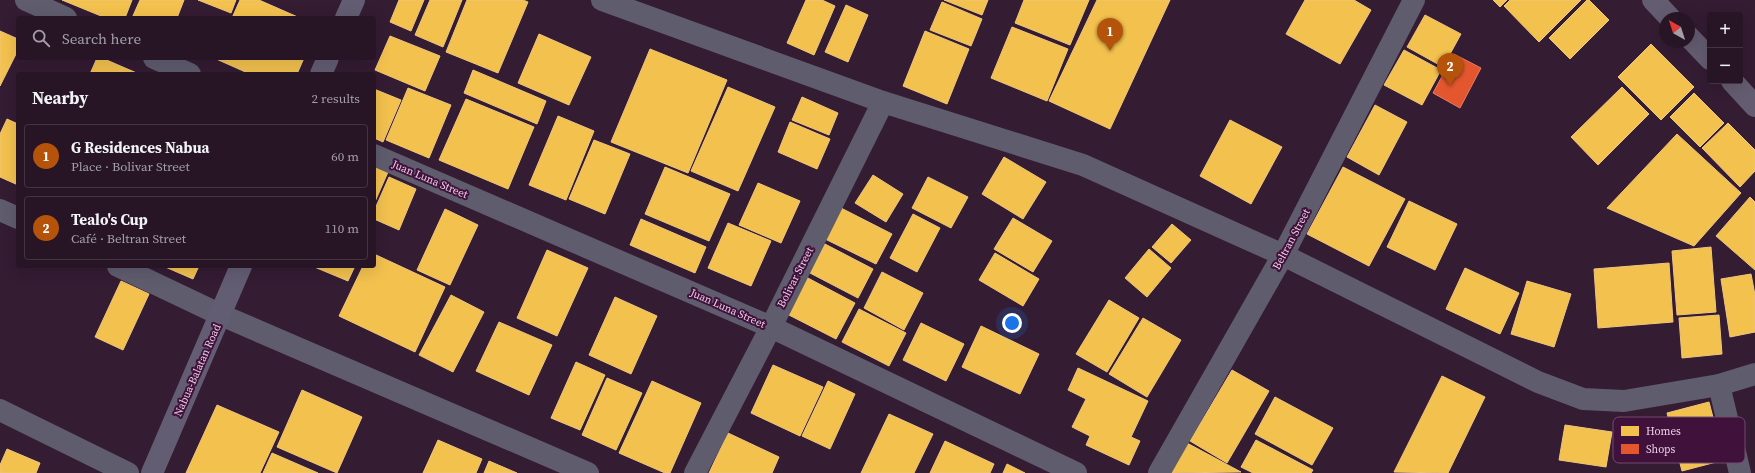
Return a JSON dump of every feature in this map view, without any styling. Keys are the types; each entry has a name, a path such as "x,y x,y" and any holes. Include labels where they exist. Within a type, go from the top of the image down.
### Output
{"highway":[{"path":"1653,0 1664,12"},
{"path":"1695,43 1707,56"},
{"path":"1735,84 1755,106"}],"main road":[{"path":"347,16 354,0"},
{"path":"322,72 327,60"},
{"name":"Nabua-Balatan Road","path":"152,473 240,268"}],"street":[{"path":"26,0 62,16"},
{"path":"602,0 883,102 1083,165 1283,255 1538,382 1583,399 1624,401 1719,385 1755,374"},
{"name":"Beltran Street","path":"1159,473 1283,255 1414,0"},
{"path":"158,60 186,72"},
{"name":"Bolivar Street","path":"695,473 771,327 883,102"},
{"name":"Juan Luna Street","path":"376,156 771,327 1076,473"},
{"path":"0,210 16,217"},
{"path":"122,268 221,315 588,473"},
{"path":"1719,385 1727,417"},
{"path":"0,410 128,473"},
{"path":"1738,463 1740,473"}],"building: Homes":[{"path":"62,0 132,0 126,16 101,16"},
{"path":"140,0 184,0 178,16 133,16"},
{"path":"198,0 236,0 231,13"},
{"path":"240,0 259,0 295,16 233,16"},
{"path":"399,0 424,0 411,31 390,22"},
{"path":"430,0 462,0 443,47 415,35"},
{"path":"467,0 523,0 528,2 498,73 446,52"},
{"path":"806,0 822,0 835,6 814,55 787,43"},
{"path":"944,0 988,0 982,15"},
{"path":"1024,0 1089,0 1070,45 1015,23"},
{"path":"1097,0 1170,0 1110,129 1049,101"},
{"path":"1305,0 1354,0 1371,10 1340,64 1286,34"},
{"path":"1493,0 1507,0 1500,7"},
{"path":"1510,0 1581,0 1539,42 1504,6"},
{"path":"1587,0 1589,0 1609,20 1570,59 1549,38"},
{"path":"942,2 982,19 971,46 930,30"},
{"path":"846,5 868,15 848,62 825,52"},
{"path":"1425,15 1461,34 1443,67 1407,47"},
{"path":"1012,27 1068,49 1047,101 991,78"},
{"path":"0,31 16,38 16,54 0,86"},
{"path":"925,31 969,49 947,104 903,86"},
{"path":"539,34 591,57 569,105 518,83"},
{"path":"390,36 440,56 425,91 375,70"},
{"path":"1651,44 1694,87 1661,120 1618,77"},
{"path":"650,49 727,80 688,173 611,142"},
{"path":"1404,50 1441,70 1422,105 1384,85"},
{"path":"96,60 107,60 134,72 91,72"},
{"path":"218,60 303,60 298,72 246,72"},
{"path":"473,70 546,101 537,124 464,93"},
{"path":"728,87 775,107 738,191 691,171"},
{"path":"1622,87 1649,114 1598,165 1571,137"},
{"path":"408,88 451,105 429,158 386,140"},
{"path":"376,90 401,100 383,142 376,139"},
{"path":"1694,93 1724,123 1700,147 1670,117"},
{"path":"802,97 838,113 829,135 792,120"},
{"path":"466,99 534,127 508,189 439,160"},
{"path":"1375,105 1407,122 1379,175 1347,157"},
{"path":"558,116 594,131 566,200 529,185"},
{"path":"7,119 16,123 16,184 0,177 0,134"},
{"path":"1230,120 1282,147 1251,204 1200,176"},
{"path":"790,122 830,139 817,169 778,152"},
{"path":"1728,123 1755,150 1755,171 1740,187 1702,148"},
{"path":"1677,134 1741,193 1694,246 1607,208"},
{"path":"594,140 630,154 605,214 569,199"},
{"path":"1004,157 1046,182 1023,219 982,194"},
{"path":"376,167 388,172 376,199"},
{"path":"665,167 730,194 709,241 645,214"},
{"path":"1343,167 1405,199 1369,266 1307,234"},
{"path":"873,175 903,194 886,222 855,203"},
{"path":"389,177 416,189 399,230 376,220 376,206"},
{"path":"928,177 968,197 951,228 912,208"},
{"path":"758,183 800,201 781,243 739,225"},
{"path":"1750,197 1755,202 1755,270 1716,236"},
{"path":"1409,201 1457,224 1435,270 1387,247"},
{"path":"841,208 892,234 876,264 825,239"},
{"path":"445,209 478,225 450,285 417,270"},
{"path":"913,214 940,228 917,272 890,258"},
{"path":"1013,218 1052,241 1033,272 994,249"},
{"path":"641,219 706,247 695,273 630,245"},
{"path":"728,223 771,241 751,286 708,268"},
{"path":"1172,224 1191,240 1171,263 1152,247"},
{"path":"825,244 873,269 858,298 810,273"},
{"path":"1711,247 1716,312 1677,315 1672,251"},
{"path":"1149,249 1171,268 1147,297 1125,278"},
{"path":"547,250 588,268 557,336 517,318"},
{"path":"995,253 1039,279 1023,306 979,280"},
{"path":"376,255 445,287 415,352 339,316 362,268 376,268"},
{"path":"1669,263 1673,322 1598,328 1594,269"},
{"path":"168,268 198,268 193,279"},
{"path":"317,268 354,268 348,281"},
{"path":"1465,268 1519,293 1500,334 1446,309"},
{"path":"882,272 923,293 904,330 864,308"},
{"path":"1751,274 1755,295 1755,332 1730,337 1721,279"},
{"path":"806,277 855,303 836,339 787,314"},
{"path":"121,281 149,294 123,350 95,337"},
{"path":"1527,281 1571,294 1554,347 1511,334"},
{"path":"451,295 484,312 453,372 419,355"},
{"path":"615,297 657,316 631,374 589,355"},
{"path":"1109,300 1139,318 1107,372 1076,354"},
{"path":"859,309 906,333 889,366 842,342"},
{"path":"1719,315 1722,354 1682,358 1679,318"},
{"path":"1143,318 1181,340 1147,397 1109,374"},
{"path":"499,322 552,345 529,395 476,371"},
{"path":"921,323 964,344 946,381 903,360"},
{"path":"981,326 1039,354 1020,394 962,367"},
{"path":"576,362 605,375 580,430 551,418"},
{"path":"773,365 823,387 800,436 751,413"},
{"path":"1078,368 1148,401 1131,437 1140,441 1129,465 1086,445 1090,436 1072,427 1086,399 1068,390"},
{"path":"1232,370 1269,391 1227,463 1190,441"},
{"path":"1442,376 1485,397 1448,473 1394,472"},
{"path":"607,378 642,393 616,450 582,435"},
{"path":"652,381 701,403 670,473 665,473 619,453"},
{"path":"828,381 855,394 830,449 802,436"},
{"path":"302,390 362,417 337,473 277,447"},
{"path":"1275,397 1333,428 1312,465 1255,434"},
{"path":"1709,402 1713,417 1668,417 1667,413"},
{"path":"217,405 279,432 260,473 186,473"},
{"path":"889,414 933,434 914,473 861,473"},
{"path":"1565,425 1612,432 1606,467 1559,460"},
{"path":"728,433 779,457 772,473 709,473"},
{"path":"438,440 482,459 476,473 423,473"},
{"path":"1256,440 1313,470 1311,473 1253,473 1241,467"},
{"path":"945,441 994,464 990,473 930,473"},
{"path":"1187,443 1241,472 1170,473"},
{"path":"7,449 40,463 36,473 0,473 0,465"},
{"path":"272,453 318,473 263,473"},
{"path":"489,461 517,473 484,473"},
{"path":"1680,463 1713,463 1682,471"},
{"path":"1007,464 1025,473 1003,473"}],"building: Shops":[{"path":"1454,54 1481,68 1460,108 1433,93"}],"place":[{"name":"G Residences Nabua","path":"1110,51"},
{"name":"Tealo's Cup","path":"1450,86"}]}
